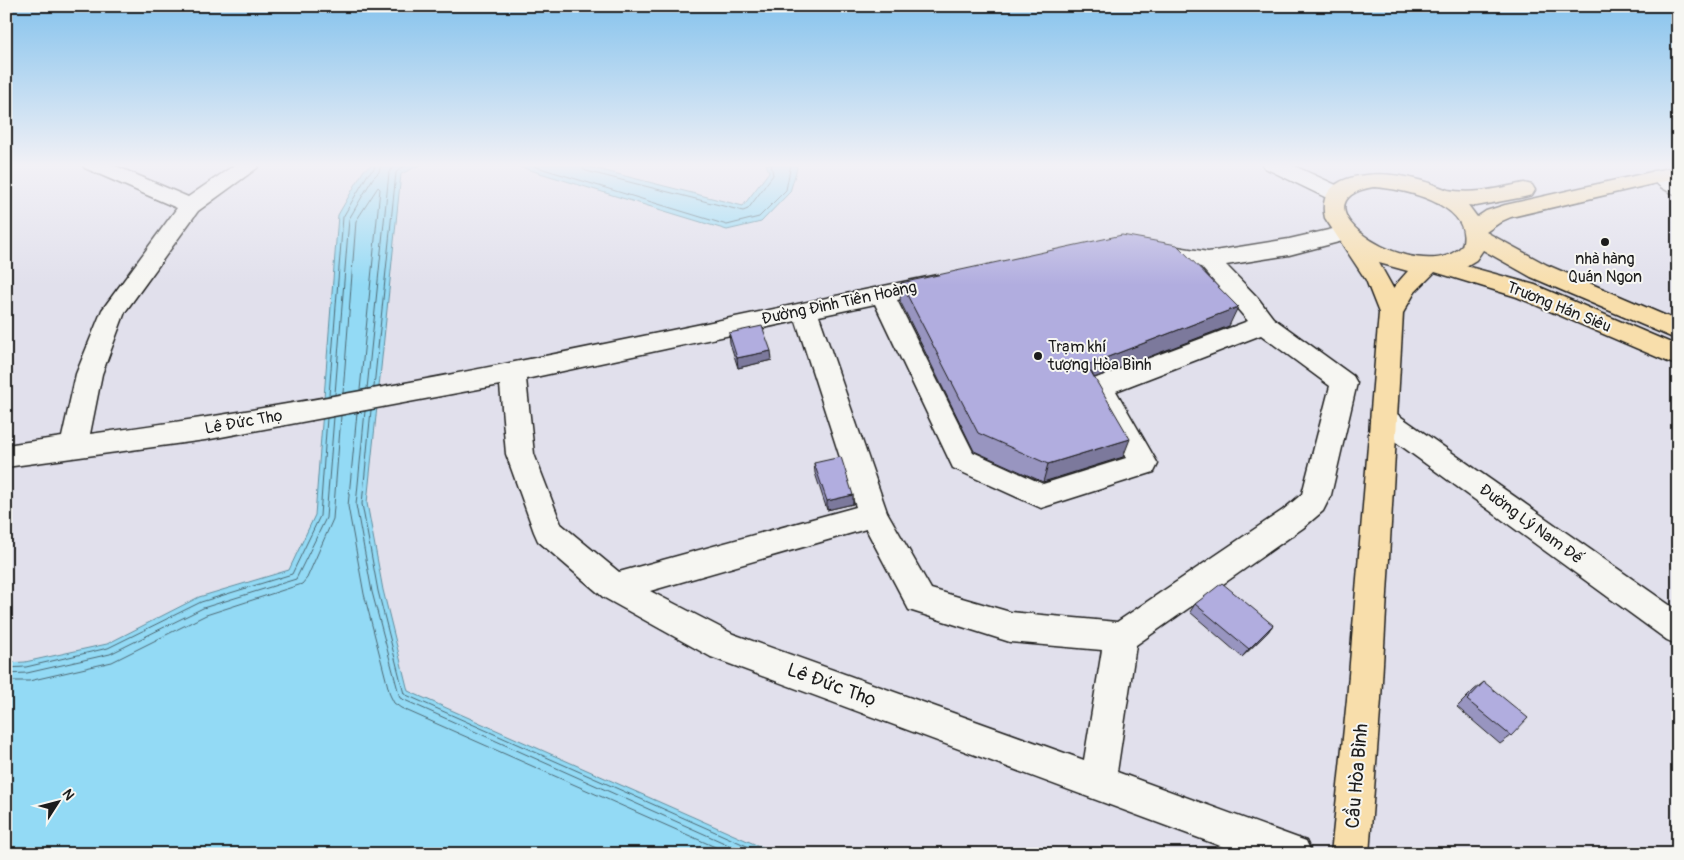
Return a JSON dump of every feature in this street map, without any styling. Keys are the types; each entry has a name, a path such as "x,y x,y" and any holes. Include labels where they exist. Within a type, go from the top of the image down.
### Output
{"main road":[{"path":"1334,204 1333,212 1378,280 1391,313"},
{"path":"1391,313 1406,287 1432,265 1454,262 1466,255 1474,246 1475,233 1462,212 1450,204"},
{"path":"1475,233 1494,216 1545,204"},
{"name":"Trương Hán Siêu","path":"1475,233 1539,271 1678,331"},
{"name":"Trương Hán Siêu","path":"1348,235 1367,248 1386,257 1408,263 1432,265 1526,291 1678,357"},
{"name":"Cầu Hòa Bình","path":"1350,854 1364,699 1391,313"}],"street":[{"path":"186,204 190,206"},
{"path":"74,446 89,374 114,310 193,204"},
{"path":"1135,248 1208,260 1348,235"},
{"path":"805,310 873,515 920,600 1010,627 1121,637 1293,519 1313,502 1344,382 1264,324 1248,303 1208,260"},
{"name":"Đường Đinh Tiên Hoàng","path":"481,379 956,278"},
{"path":"882,294 963,460 1041,496 1144,464 1100,387 1264,324"},
{"name":"Lê Đức Thọ","path":"512,372 520,454 549,532 614,587 723,646 1098,781 1293,854"},
{"name":"Lê Đức Thọ","path":"6,456 205,429 481,379"},
{"name":"Đường Lý Nam Đế","path":"1384,419 1678,630"},
{"path":"614,587 873,515"},
{"path":"1098,781 1121,637"}],"water":[{"path":"344,204 398,204 367,503 383,590 408,691 777,854 6,854 6,663 25,662 107,644 199,597 289,570 315,515 338,215"},
{"path":"642,204 736,204 743,206 744,204 778,204 761,222 727,230"}],"building":[{"name":"Trạm khí tượng Hòa Bình","path":"1122,235 1177,245 1238,307 1087,365 1130,439 1048,464 978,433 901,283"},
{"path":"762,326 771,351 737,358 729,333"},
{"path":"841,457 853,495 827,501 814,463"},
{"path":"1222,583 1273,625 1249,649 1195,604"},
{"path":"1484,682 1528,718 1511,736 1467,700"}],"place":[{"name":"nhà hàng Quán Ngon","path":"1605,242"},
{"name":"Trạm khí tượng Hòa Bình","path":"1038,356"}]}
